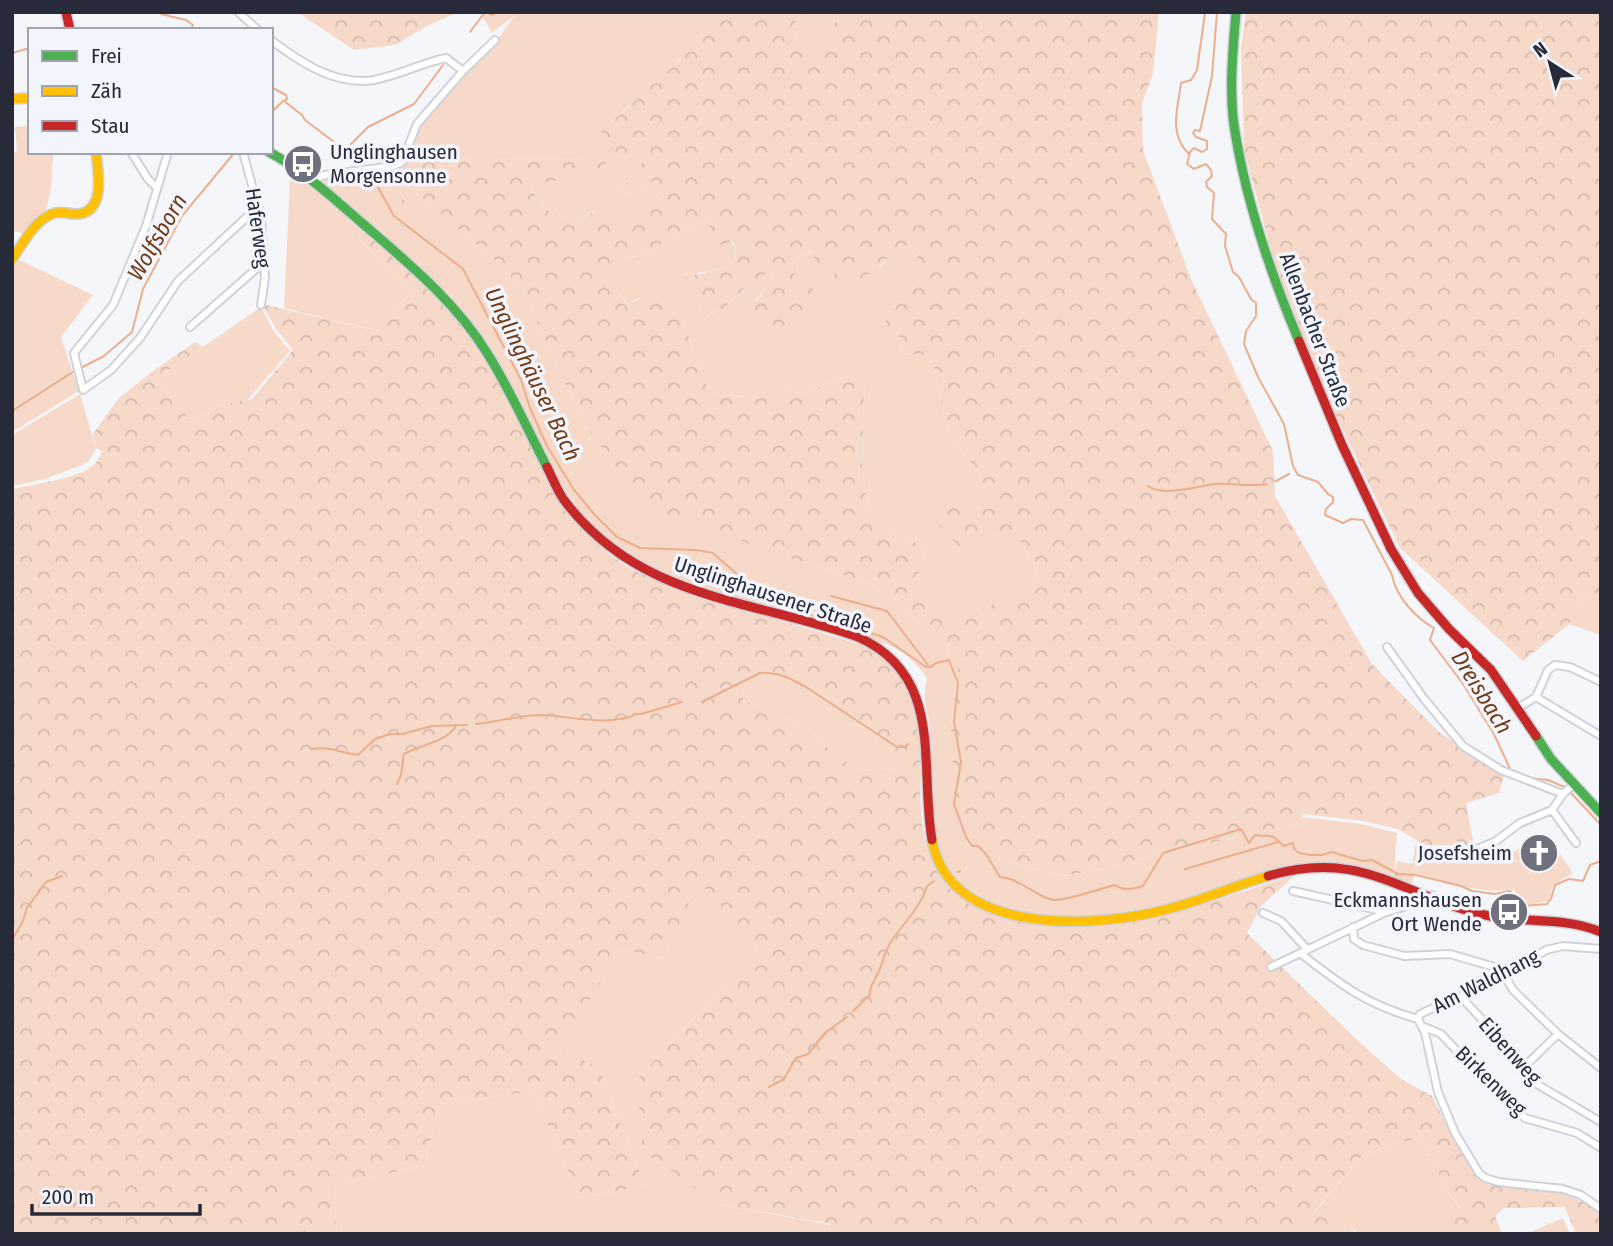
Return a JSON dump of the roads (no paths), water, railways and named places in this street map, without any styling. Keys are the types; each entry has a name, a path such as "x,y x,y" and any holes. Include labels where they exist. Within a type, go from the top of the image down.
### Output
{"main road":[{"name":"Allenbacher Straße","path":"1236,12 1232,94 1234,124 1243,173 1272,271 1342,445 1402,567 1418,593 1491,670 1518,708 1568,790 1601,813"},
{"path":"12,259 43,220 51,214 89,212 98,192 96,154"},
{"name":"Unglinghausener Straße","path":"273,154 313,180 400,255 452,306 474,332 502,379 564,498 578,517 613,549 646,570 704,594 859,637 892,657 906,672 916,689 925,720 927,818 930,837 951,880 977,902 999,912 1028,919 1104,920 1171,908 1294,869 1326,867 1359,870 1488,915 1575,921 1601,932"}],"street":[{"path":"237,12 256,28"},
{"path":"313,180 325,174 368,170 402,162 417,124 463,71 495,40"},
{"path":"273,41 319,71 341,78 374,79 446,58 463,71"},
{"path":"132,154 148,179 158,188"},
{"path":"168,154 146,226 113,305 74,353 83,390 111,370 140,338 178,281 249,215 260,210"},
{"name":"Haferweg","path":"244,154 260,210 265,278 261,304"},
{"path":"190,327 264,262"},
{"path":"1387,647 1425,700 1463,746 1501,770 1568,790 1552,810 1526,820 1496,841 1477,849"},
{"path":"1518,708 1536,697 1548,670 1555,665 1570,667 1601,682"},
{"path":"1536,697 1601,736"},
{"path":"1552,810 1576,843"},
{"path":"1293,891 1387,912"},
{"path":"1271,967 1353,927 1387,912 1426,900 1432,895"},
{"path":"1262,913 1281,921 1307,949"},
{"path":"1353,927 1354,939 1374,949 1415,957 1450,954 1501,969 1513,990 1558,1034 1601,1068"},
{"name":"Am Waldhang","path":"1601,948 1563,946 1546,950 1506,975 1420,1014 1418,1019 1425,1033 1438,1092 1455,1133 1479,1173 1499,1182 1563,1189 1581,1195 1601,1209"},
{"path":"1300,953 1359,997 1418,1019"},
{"name":"Eibenweg","path":"1460,996 1505,1044 1530,1080 1597,1120"},
{"name":"Birkenweg","path":"1422,1026 1441,1034 1497,1093 1525,1118 1577,1133 1601,1148"},
{"path":"1521,1070 1558,1034"},
{"path":"1597,1120 1601,1112"}],"waterway":[{"path":"470,32 485,12 493,15 495,12"},
{"name":"Dreisbach","path":"1217,12 1212,76 1200,131 1195,130 1193,133 1207,141 1207,149 1202,152 1194,148 1187,164 1194,169 1206,164 1211,170 1212,176 1206,182 1207,187 1214,193 1212,219 1226,234 1225,246 1233,272 1256,303 1256,316 1246,331 1244,344 1258,377 1284,424 1293,466 1298,475 1318,482 1333,497 1325,515 1343,523 1351,519 1363,520 1402,599 1420,619 1434,628 1430,640 1463,684 1494,734 1511,771"},
{"path":"1189,154 1178,138 1177,111 1181,83 1191,80 1197,70 1205,13"},
{"path":"161,14 186,20 193,25 192,28"},
{"path":"12,53 28,49"},
{"path":"344,151 368,127 414,104 443,65"},
{"path":"273,88 286,95 287,99 284,101 305,120 367,167"},
{"name":"Wolfsborn","path":"273,111 283,101"},
{"name":"Wolfsborn","path":"81,368 104,356 132,332 143,289 182,216 233,154"},
{"name":"Unglinghäuser Bach","path":"370,173 394,216 463,269 521,380 547,446 574,490 617,537 640,548 713,553 768,602 883,637 926,667 949,660 958,683 954,722 961,762 954,804 966,837 972,846 978,846 986,854 1000,877 1015,881 1043,897 1056,900 1115,885 1125,889 1136,888 1143,886 1163,853 1241,829 1249,843 1255,835 1271,836 1284,846 1293,843 1294,849 1299,853 1322,855 1332,852 1362,861 1372,860 1398,874 1416,875 1472,891 1495,894 1510,891 1524,906 1547,904 1555,885 1569,879 1583,881 1590,865 1601,861"},
{"name":"Wolfsborn","path":"12,411 76,370"},
{"path":"1276,481 1289,474"},
{"path":"1148,486 1171,491 1215,484 1267,484"},
{"path":"831,596 887,611 928,665"},
{"path":"702,702 760,673 778,674 806,687 897,747 905,747 908,744"},
{"path":"476,724 541,715 587,720 621,719 682,702"},
{"path":"312,749 330,749 358,755 375,739 390,734 402,734 432,726 467,725"},
{"path":"397,784 404,754 440,740 456,726"},
{"name":"Dreisbach","path":"1529,778 1548,780 1567,788"},
{"name":"Dreisbach","path":"1571,793 1601,825"},
{"path":"1185,869 1278,842"},
{"path":"12,940 27,908 46,882 62,876"},
{"path":"853,1011 870,995 889,944 917,907 927,886 934,881"},
{"path":"769,1087 784,1079 796,1058 808,1054 825,1033 847,1017"},
{"path":"300,1234 305,1232"}],"place":[{"name":"Unglinghausen Morgensonne","path":"303,164"},
{"name":"Josefsheim","path":"1539,853"},
{"name":"Eckmannshausen Ort Wende","path":"1509,912"}]}
